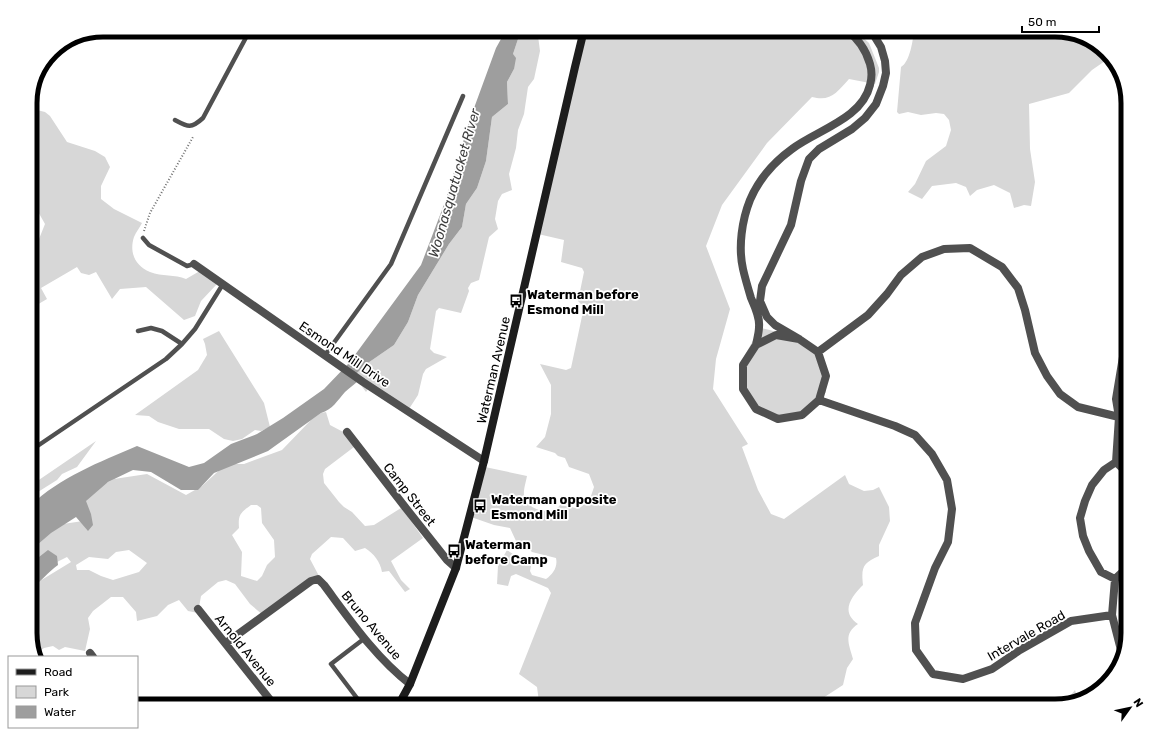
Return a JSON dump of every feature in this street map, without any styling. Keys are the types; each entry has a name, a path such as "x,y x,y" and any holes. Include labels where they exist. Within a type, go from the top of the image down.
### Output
{"main road":[{"name":"Waterman Avenue","path":"402,699 410,684 456,568 484,461 582,37"}],"street":[{"path":"856,37 868,55 871,67 872,78 869,90 863,101 847,117 793,148 769,169 758,184 750,200 744,219 741,241 743,267 751,297 758,315 759,327 756,345 743,365 743,389 756,409 778,419 802,415 819,400 826,376 818,352 775,325 767,317 760,301 762,286 791,225 801,181 809,159 818,149 852,129 865,118 876,104 886,73 885,61 881,47 875,37"},
{"path":"819,132 828,143"},
{"path":"818,352 868,315 887,294 901,275 922,257 944,249 970,248 1002,267 1018,288 1035,352 1047,376 1060,394 1078,407 1119,417"},
{"name":"Esmond Mill Drive","path":"194,264 363,382 484,461"},
{"path":"756,345 776,335 799,339"},
{"path":"1121,369 1116,399 1119,417 1116,462 1121,467"},
{"name":"Intervale Road","path":"819,400 915,434 932,454 947,480 952,509 948,542 935,568 915,623 916,650 933,674 962,679 992,669 1020,650 1071,621 1112,615"},
{"path":"1119,417 1121,413"},
{"name":"Camp Street","path":"348,432 404,508 447,560 456,568"},
{"path":"1115,579 1101,572 1089,551 1083,536 1080,518 1092,485 1104,470 1116,462"},
{"path":"1120,645 1112,615 1115,579 1121,573"},
{"name":"Bruno Avenue","path":"226,643 312,581 318,579 365,638 397,674 410,684"},
{"name":"Arnold Avenue","path":"198,610 270,699"}],"lane":[{"path":"175,120 187,127 195,125 203,118 246,37"},
{"path":"325,356 391,264 463,96"},
{"path":"143,238 149,245 187,266 194,264"},
{"path":"37,446 166,359 195,329 224,284"},
{"path":"138,332 151,328 162,331 182,344"},
{"path":"358,699 331,664 365,638"}],"path":[{"path":"143,238 150,213 193,136"}],"green space":[{"path":"519,37 538,37 540,51 534,79 528,87 524,114 518,130 516,148 509,174 512,190 502,194 498,201 495,219 498,229 489,237 479,280 471,283 468,288 469,291 461,313 439,308 436,311 430,349 434,353 447,357 426,369 423,374 418,395 407,412 368,389 366,392 354,376 365,365 394,345 408,322 418,295 449,244 462,227 466,204 477,188 486,161 492,117 508,104 507,82 514,69 513,54"},
{"path":"583,37 863,37 869,43 879,68 875,84 849,79 837,92 829,97 812,97 767,143 722,205 706,246 730,309 716,359 713,389 748,444 742,447 758,490 771,514 784,519 845,475 849,484 864,491 873,490 879,487 889,507 890,521 879,545 879,556 869,561 864,566 862,574 863,585 851,599 849,604 850,615 858,624 850,632 848,640 853,659 847,668 843,685 823,699 539,699 537,687 519,674 551,593 548,588 516,574 511,576 508,586 497,584 498,566 507,550 531,566 530,571 532,575 546,579 554,570 556,558 532,552 525,545 516,541 510,528 494,525 471,517 485,467 527,476 524,497 527,503 538,510 543,511 557,508 560,505 576,508 581,507 590,499 594,487 589,474 569,467 565,458 536,447 545,437 551,414 551,385 540,364 566,370 571,368 584,307 578,301 584,272 582,268 561,262 564,240 538,234"},
{"path":"913,37 1068,38 1092,48 1105,60 1092,70 1069,93 1029,104 1030,149 1035,182 1031,206 1024,205 1014,208 1010,193 994,185 977,190 970,196 966,187 956,183 932,186 922,199 908,192 915,184 926,161 946,146 951,130 949,120 944,114 936,113 921,115 908,112 899,114 897,112 901,67 907,61"},
{"path":"37,110 45,112 50,116 67,142 95,151 105,157 110,167 101,186 101,199 114,209 142,223 134,237 132,248 134,258 140,266 155,274 177,276 186,279 205,268 217,284 201,301 195,316 184,320 146,287 120,289 112,299 96,272 89,275 81,273 77,267 41,288 47,299 37,305 37,244 45,224 37,210"},
{"path":"760,328 784,335 823,356 826,392 818,402 801,413 777,419 748,400 741,362"},
{"path":"219,331 264,403 270,427 261,431 255,430 242,439 233,441 224,439 209,429 179,429 158,422 149,416 135,415 198,370 207,355 203,339"},
{"path":"326,412 330,425 347,434 354,447 325,469 323,474 324,483 339,502 352,512 365,526 374,525 401,508 423,538 391,561 401,580 410,589 405,592 389,571 382,572 380,564 376,558 365,548 355,551 343,538 331,537 312,554 310,559 319,576 263,615 250,604 235,584 226,580 218,582 201,596 198,613 188,611 179,600 168,605 157,616 137,621 136,612 123,597 111,597 93,611 88,618 90,629 85,651 65,647 59,650 53,646 40,651 37,637 37,583 71,562 67,557 51,565 37,566 37,542 63,524 83,521 85,497 93,490 114,479 147,474 186,495 202,486 226,464 244,464 282,450 311,420 321,413","holes":["251,505 257,505 261,508 262,523 274,540 275,557 267,565 262,576 257,581 241,576 242,552 232,535 239,528 240,515 244,510","129,550 147,563 139,572 113,580 89,570 77,570 76,565 89,557 108,559 116,552"]},
{"path":"96,441 77,467 62,474 57,480 37,493 37,481"},
{"path":"1075,690 1077,695 1067,698"}],"water":[{"name":"Woonasquatucket River","path":"502,37 519,37 513,54 516,58 514,69 507,82 508,104 492,117 486,161 477,188 466,204 462,227 449,244 418,295 408,322 394,345 365,365 354,376 358,381 345,392 332,407 321,413 268,451 214,473 198,490 181,490 151,472 133,470 108,482 86,501 93,525 88,531 76,517 51,533 37,545 37,500 67,478 137,446 189,467 204,463 231,444 257,434 283,418 324,389 349,363 421,265 445,202 470,119 496,48"},
{"path":"48,550 57,556 58,565 37,584 37,559"}],"place":[{"name":"Waterman before Esmond Mill","path":"516,301"},
{"name":"Waterman opposite Esmond Mill","path":"480,506"},
{"name":"Waterman before Camp","path":"454,551"}]}
